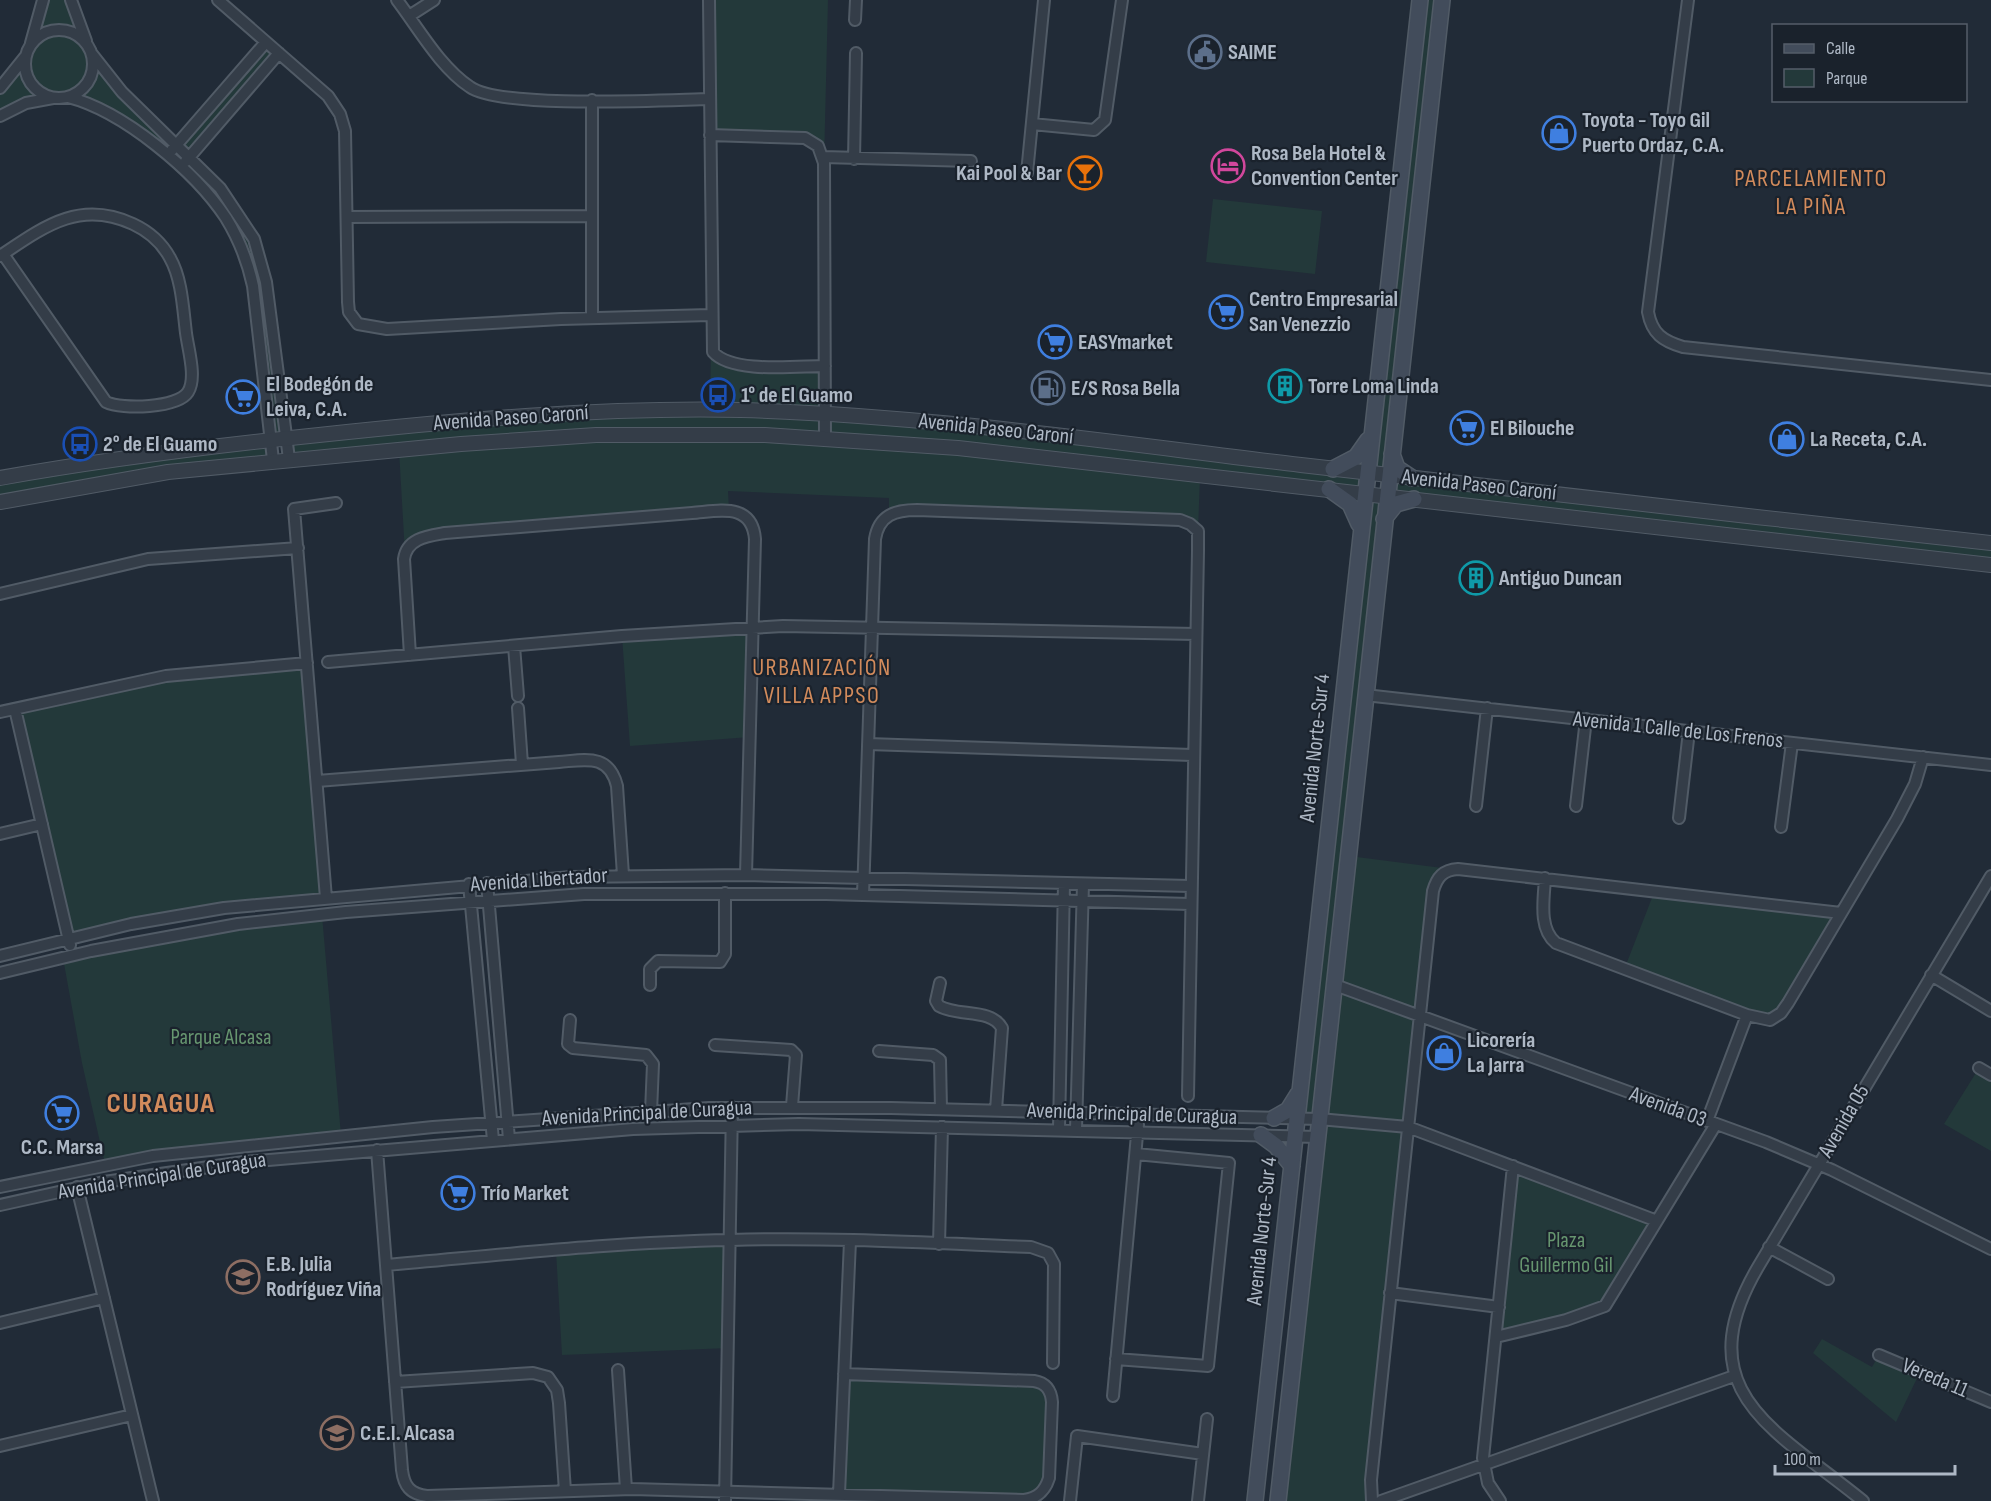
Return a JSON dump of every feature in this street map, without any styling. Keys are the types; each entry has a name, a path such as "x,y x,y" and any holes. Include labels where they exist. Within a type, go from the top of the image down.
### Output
{"main road":[{"name":"Avenida Norte-Sur 4","path":"1255,1501 1366,473 1420,0"},
{"name":"Avenida Norte-Sur 4","path":"1278,1501 1442,0"},
{"path":"1333,469 1356,457 1371,435"},
{"path":"1392,453 1397,468 1412,478"},
{"path":"1329,489 1350,504 1360,528"},
{"path":"1384,519 1396,504 1414,499"},
{"path":"1274,1118 1288,1110 1301,1088"},
{"path":"1261,1135 1276,1146 1292,1166"}],"street":[{"path":"0,88 25,56 43,0"},
{"path":"0,116 26,103 78,93 92,76 90,49 71,0"},
{"path":"218,0 328,96 343,122 348,217 349,312 353,319 363,327 387,329 592,318 710,315"},
{"path":"397,0 461,80 482,94 505,99 710,99"},
{"path":"409,16 434,0"},
{"path":"709,0 711,347 722,360 757,366 825,366"},
{"path":"855,20 856,0"},
{"path":"1028,173 1044,0"},
{"path":"1032,124 1094,130 1105,120 1122,0"},
{"path":"1688,0 1648,312 1657,336 1683,347 1991,380"},
{"path":"30,45 38,37 60,29 80,36 122,92 190,157 235,207 254,239 261,261 289,459"},
{"path":"168,156 266,42"},
{"path":"180,168 279,53"},
{"path":"854,159 856,53"},
{"path":"25,56 25,68 36,89 94,106 118,118 168,156 226,218 250,271 259,324 273,460"},
{"path":"592,100 592,318"},
{"path":"710,135 805,138 818,146 824,157 825,438"},
{"path":"824,157 971,161"},
{"path":"86,214 108,215 147,232 164,248 175,269 189,358 190,386 188,392 175,402 123,408 106,402 2,255 48,225 86,214"},
{"path":"348,217 592,216"},
{"name":"Avenida Paseo Caroní","path":"0,478 97,461 444,421 564,413 701,410 825,414 977,425 1366,473 1991,543"},
{"name":"Avenida Paseo Caroní","path":"0,502 168,472 273,460 564,436 707,434 825,438 968,449 1991,565"},
{"path":"326,898 294,509 336,503"},
{"path":"864,895 876,531 889,514 917,510 1186,522 1195,527 1198,537 1192,755 1188,1096"},
{"path":"410,655 404,559 409,546 418,540 445,534 701,512 735,511 745,516 752,523 755,539 746,875"},
{"path":"0,594 148,559 298,548"},
{"path":"328,662 754,627 1196,634"},
{"path":"514,646 518,696"},
{"path":"0,712 166,675 308,663"},
{"name":"Avenida 1 Calle de Los Frenos","path":"1365,695 1991,765"},
{"path":"518,708 522,764"},
{"path":"1476,806 1487,708"},
{"path":"15,709 72,955"},
{"path":"1576,806 1586,719"},
{"path":"1679,818 1689,731"},
{"path":"1781,827 1792,743"},
{"path":"868,744 1192,755"},
{"path":"1545,878 1545,925 1547,934 1556,943 1747,1015 1770,1020 1781,1013 1905,803 1915,784 1923,757"},
{"path":"317,781 594,760 609,768 617,786 623,875"},
{"path":"0,834 42,824"},
{"path":"1372,1501 1371,1480 1419,1016 1433,891 1439,876 1450,869 1458,869 1841,913"},
{"name":"Avenida Libertador","path":"0,956 68,939 206,911 487,883 623,875 746,875 1190,886"},
{"name":"Avenida 05","path":"1734,1376 1730,1350 1733,1320 1741,1296 1991,876"},
{"path":"487,883 509,1139"},
{"path":"1059,1129 1064,884"},
{"path":"1076,1129 1083,884"},
{"path":"469,885 493,1140"},
{"name":"Avenida Libertador","path":"0,973 72,955 238,924 471,902 612,892 864,895 1190,904"},
{"path":"650,984 650,969 658,961 720,962 724,954 725,893"},
{"path":"1931,975 1991,1011"},
{"path":"940,982 936,1001 939,1006 963,1014 988,1016 998,1021 1002,1028 996,1110"},
{"name":"Avenida 03","path":"1335,985 1711,1122 1819,1164 1991,1249"},
{"path":"1496,1338 1566,1320 1605,1306 1657,1221 1711,1122 1747,1015"},
{"path":"570,1020 568,1044 573,1048 646,1055 653,1064 651,1112"},
{"path":"715,1045 791,1050 796,1056 792,1106"},
{"path":"879,1051 933,1055 940,1060 941,1109"},
{"path":"1979,1068 1991,1075"},
{"path":"725,1496 732,1107"},
{"name":"Avenida Principal de Curagua","path":"0,1187 109,1164 206,1149 491,1123 732,1107 996,1110 1298,1118 1408,1127 1657,1221"},
{"path":"1113,1396 1139,1114"},
{"name":"Avenida Principal de Curagua","path":"0,1205 77,1187 189,1168 493,1140 732,1125 1076,1129 1317,1137"},
{"path":"939,1244 942,1127"},
{"path":"377,1150 403,1481 415,1493 464,1498 640,1489 725,1496 814,1497 838,1494 900,1499 985,1500 1030,1499 1039,1495 1045,1487 1049,1478 1052,1402 1047,1386 1034,1381 844,1374"},
{"path":"1116,1359 1208,1366 1228,1163 1136,1154"},
{"path":"1500,1501 1488,1483 1483,1465 1513,1166"},
{"path":"77,1187 153,1501"},
{"path":"386,1265 637,1244 730,1240 1031,1247 1050,1256 1055,1271 1053,1362"},
{"path":"838,1494 850,1241"},
{"path":"1769,1247 1828,1279"},
{"path":"1390,1293 1499,1306"},
{"path":"0,1323 104,1298"},
{"name":"Vereda 11","path":"1880,1355 1991,1402"},
{"path":"618,1370 626,1489"},
{"path":"395,1382 533,1373 548,1377 555,1386 559,1403 560,1494"},
{"path":"1381,1501 1734,1376 1747,1401 1768,1423 1863,1501"},
{"path":"0,1446 132,1415"},
{"path":"1198,1501 1207,1419"},
{"path":"1070,1501 1077,1436 1203,1454"},
{"path":"640,1489 640,1501"}],"green space":[{"path":"43,0 71,0 92,54 176,145 168,156 102,113 67,97 41,100 0,116 0,88 25,56"},
{"path":"709,0 828,0 824,163 814,142 710,135"},
{"path":"1420,0 1442,0 1389,475 1367,473 1364,493 1200,476 1198,531 1190,524 889,514 889,498 728,491 729,510 431,536 405,554 399,450 289,459 287,438 710,410 711,347 723,360 825,366 825,413 1366,473"},
{"path":"266,42 279,53 190,157 254,239 287,438 271,440 259,324 234,233 180,168 189,158 176,145"},
{"path":"1213,199 1322,211 1315,274 1206,262"},
{"path":"271,440 273,460 0,502 0,478"},
{"path":"1389,475 1991,543 1991,565 1387,497 1349,856 1450,869 1439,876 1372,1501 1278,1501 1319,1120 1298,1118 1364,493 1386,496"},
{"path":"754,627 750,737 630,746 622,636"},
{"path":"307,663 326,898 224,908 68,939 15,709 140,680"},
{"path":"1655,890 1841,913 1788,1003 1764,1020 1624,970"},
{"name":"Parque Alcasa","path":"322,915 341,1135 105,1164 82,1063 63,958"},
{"path":"1979,1068 1991,1075 1991,1151 1944,1124"},
{"name":"Plaza Guillermo Gil","path":"1513,1166 1657,1221 1610,1301 1496,1337"},
{"path":"730,1240 728,1348 562,1355 556,1251"},
{"path":"1822,1339 1872,1367 1879,1355 1920,1372 1896,1422 1813,1353"},
{"path":"844,1374 1047,1386 1049,1478 1039,1495 839,1494"}],"place":[{"name":"SAIME","path":"1205,52"},
{"name":"Toyota - Toyo Gil Puerto Ordaz, C.A.","path":"1559,133"},
{"name":"Rosa Bela Hotel & Convention Center","path":"1228,166"},
{"name":"Kai Pool & Bar","path":"1085,173"},
{"name":"Centro Empresarial San Venezzio","path":"1226,312"},
{"name":"EASYmarket","path":"1055,342"},
{"name":"Torre Loma Linda","path":"1285,386"},
{"name":"E/S Rosa Bella","path":"1048,388"},
{"name":"1° de El Guamo","path":"718,395"},
{"name":"El Bodegón de Leiva, C.A.","path":"243,397"},
{"name":"El Bilouche","path":"1467,428"},
{"name":"La Receta, C.A.","path":"1787,439"},
{"name":"2° de El Guamo","path":"80,444"},
{"name":"Antiguo Duncan","path":"1476,578"},
{"name":"Licorería La Jarra","path":"1444,1053"},
{"name":"C.C. Marsa","path":"62,1113"},
{"name":"Trío Market","path":"458,1193"},
{"name":"E.B. Julia Rodríguez Viña","path":"243,1277"},
{"name":"C.E.I. Alcasa","path":"337,1433"}],"district":[{"name":"PARCELAMIENTO LA PIÑA","path":"1811,192"},
{"name":"URBANIZACIÓN VILLA APPSO","path":"822,681"},
{"name":"CURAGUA","path":"161,1103"}]}
